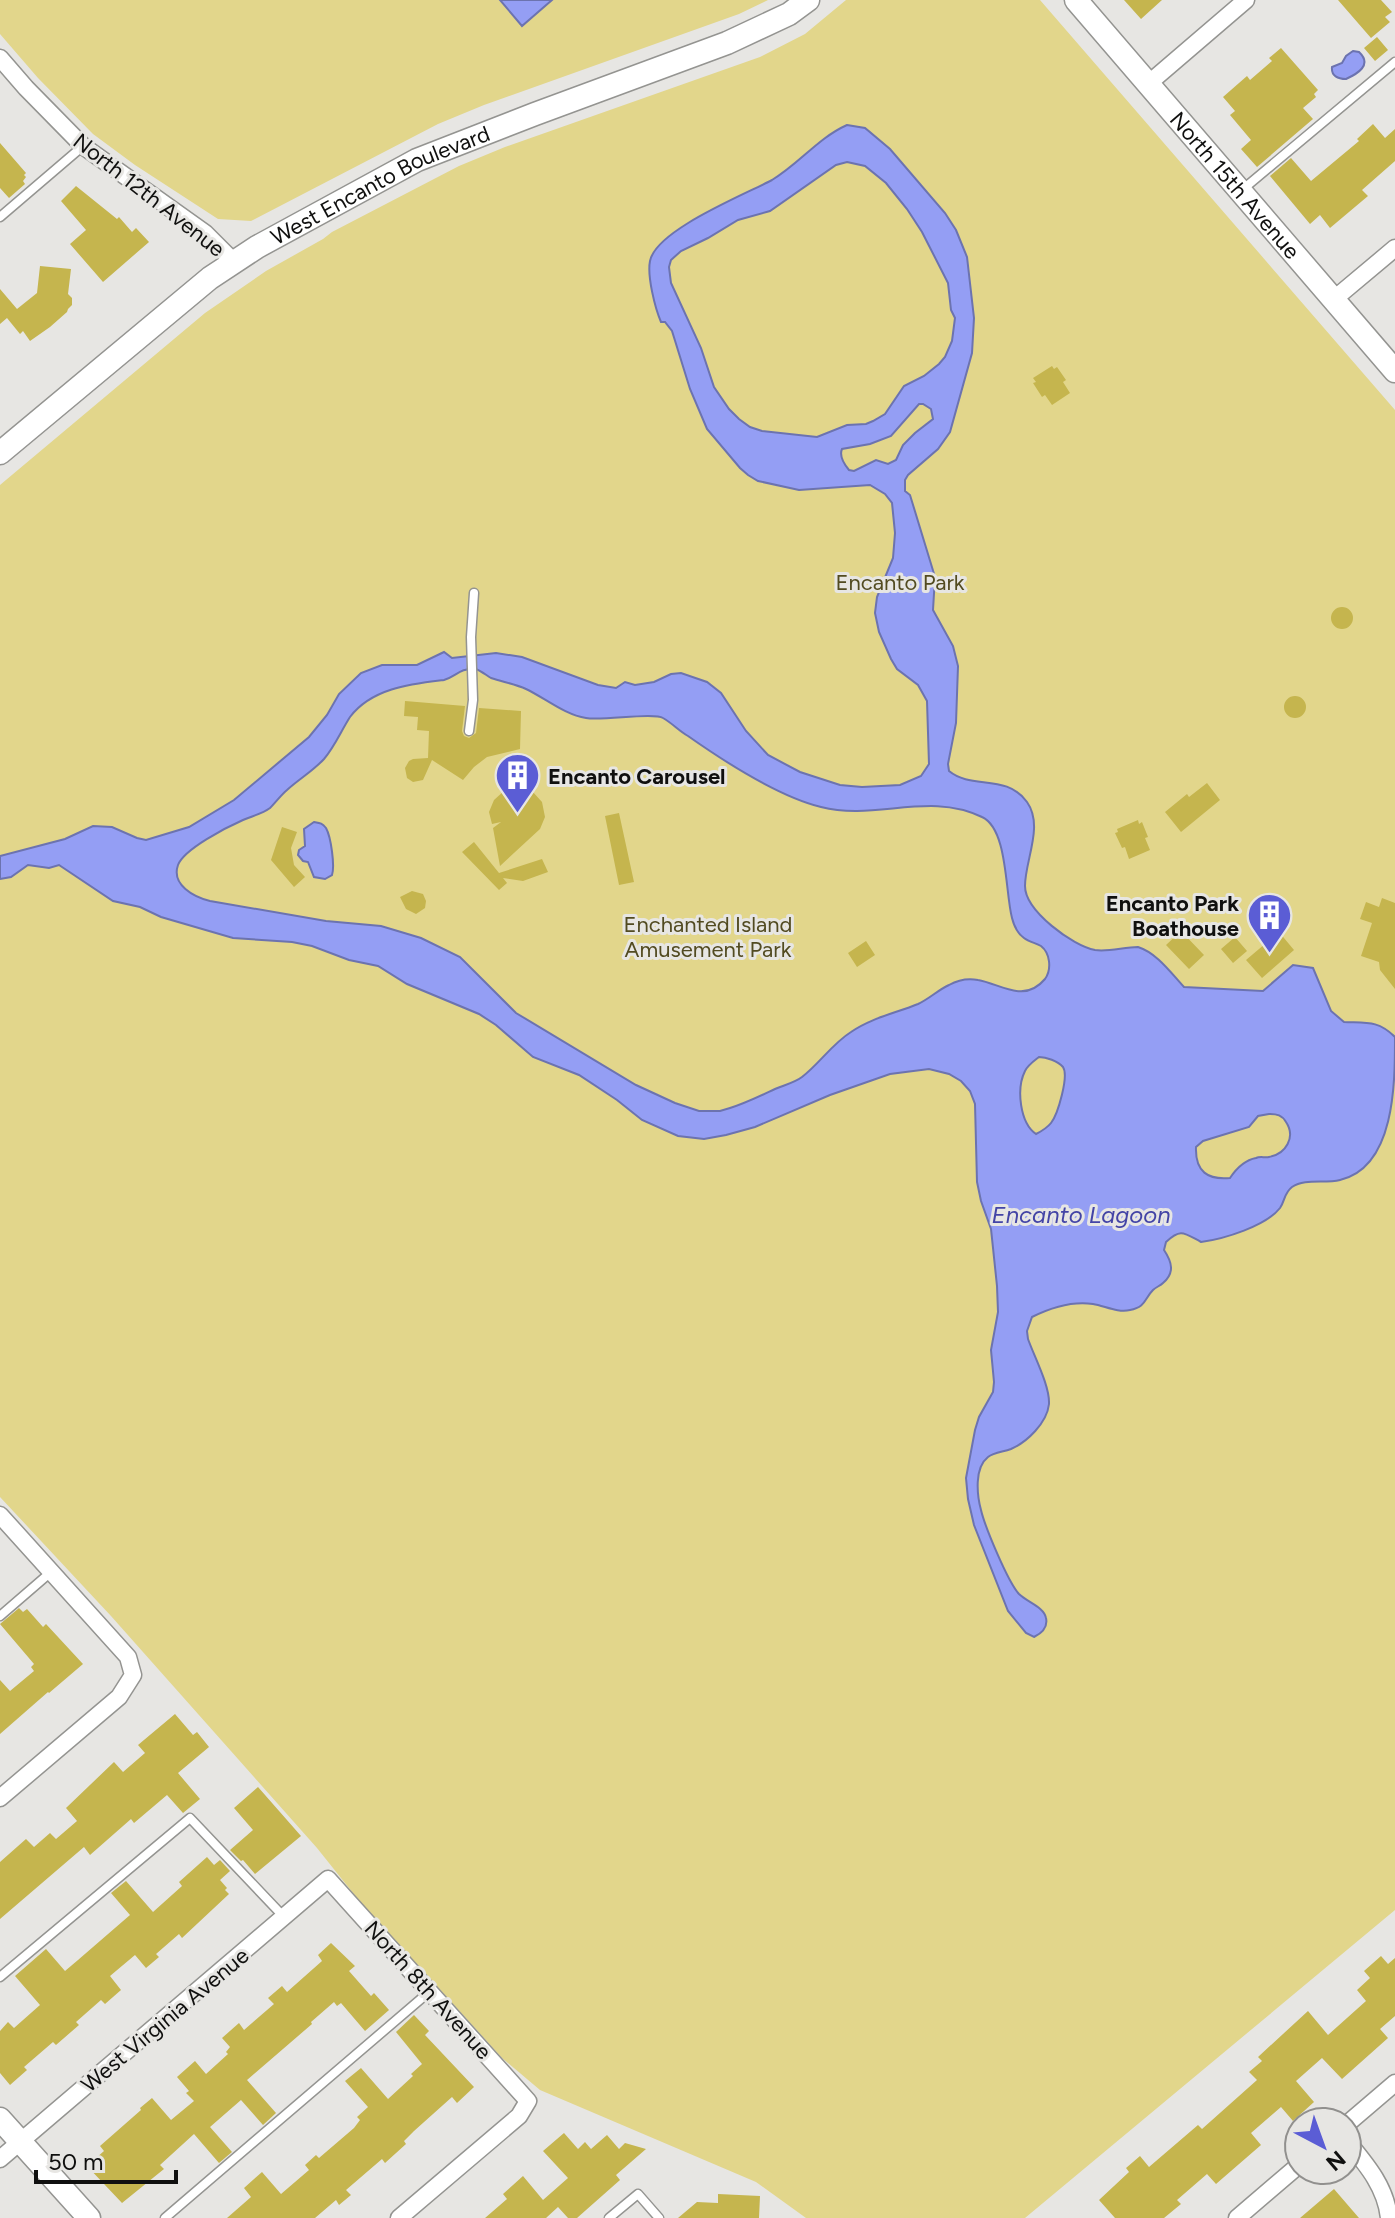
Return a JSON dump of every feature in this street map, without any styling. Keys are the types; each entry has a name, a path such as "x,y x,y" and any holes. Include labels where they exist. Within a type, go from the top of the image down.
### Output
{"street":[{"name":"West Encanto Boulevard","path":"0,453 161,317 233,261 344,198 417,160 727,43 789,14 808,0"},
{"name":"North 15th Avenue","path":"1076,0 1395,371"},
{"path":"1148,84 1246,0"},
{"name":"North 12th Avenue","path":"0,58 83,146 205,233 233,261"},
{"path":"1333,300 1395,248"},
{"path":"0,1515 128,1657 133,1675 119,1697 0,1798"},
{"name":"West Virginia Avenue","path":"0,2159 328,1879"},
{"name":"North 8th Avenue","path":"328,1879 528,2101 519,2116 399,2218"},
{"path":"1363,2110 1395,2083"},
{"path":"0,2119 89,2218"},
{"path":"1363,2161 1373,2173 1389,2218"},
{"path":"1237,2218 1283,2179"}],"lane":[{"path":"1240,192 1395,62"},
{"path":"0,217 83,146"},
{"path":"469,731 473,700 471,637 474,593"},
{"path":"0,1616 52,1571"},
{"path":"0,1977 190,1818 285,1918"},
{"path":"165,2218 429,1992"},
{"path":"609,2218 638,2194 659,2218"}],"green space":[{"path":"0,0 768,0 739,14 438,124 251,221 218,219 93,134 0,34"},
{"path":"846,0 1040,0 1395,410 1395,1910 1025,2218 806,2218 756,2182 540,2090 502,2058 357,1898 317,1848 111,1616 0,1497 0,485 205,313 266,271 332,232 459,166 505,147 760,57 805,34"}],"water":[{"path":"500,0 552,0 522,26"},
{"path":"1353,51 1363,57 1362,68 1346,79 1336,76 1332,67 1342,63"},
{"name":"Encanto Lagoon","path":"847,125 865,128 890,149 945,213 967,257 974,318 972,353 950,432 938,449 905,480 905,491 910,495 935,577 933,610 953,646 958,666 956,723 949,771 968,780 999,784 1019,793 1027,802 1032,811 1034,832 1026,876 1027,896 1041,916 1063,935 1095,950 1138,947 1145,950 1184,987 1263,991 1293,965 1313,968 1331,1011 1344,1022 1377,1025 1395,1037 1388,1121 1372,1159 1358,1172 1340,1180 1297,1184 1289,1189 1274,1215 1232,1235 1201,1242 1186,1234 1175,1235 1166,1242 1164,1250 1170,1263 1169,1275 1135,1309 1121,1311 1093,1304 1070,1304 1032,1317 1027,1331 1028,1339 1047,1389 1047,1411 1040,1425 1023,1442 990,1455 980,1468 978,1490 983,1518 1009,1578 1019,1594 1045,1614 1045,1627 1034,1637 1026,1633 1008,1611 974,1525 968,1499 966,1478 975,1430 993,1392 991,1350 998,1312 991,1229 977,1182 975,1104 970,1091 961,1081 929,1069 890,1074 755,1127 704,1139 678,1136 642,1120 579,1075 533,1057 479,1014 407,984 378,966 349,960 312,946 233,938 161,917 140,907 113,901 59,865 49,868 28,865 11,877 0,879 0,856 65,839 93,826 112,827 146,840 189,827 234,800 309,737 339,694 361,673 382,665 417,665 444,652 452,658 496,653 522,657 598,685 616,688 625,682 635,685 654,682 681,673 707,682 721,693 746,731 768,755 800,772 840,785 862,787 900,785 921,776 929,764 927,701 918,685 897,669 891,659 879,632 875,613 877,597 893,558 895,533 892,503 885,494 870,485 799,490 758,481 740,468 707,429 690,389 672,331 665,322 661,322 651,283 650,261 668,237 703,214 772,180","holes":["847,162 865,166 886,183 907,209 948,283 955,318 952,341 939,364 904,386 885,414 873,421 847,425 817,437 762,431 739,419 714,387 701,348 671,283 669,267 671,260 681,251 738,220 770,211 836,165","919,404 931,409 933,419 903,445 896,460 888,464 876,460 854,471 844,463 842,449 891,436","470,669 526,689 578,716 594,719 658,716 752,777 787,795 821,807 862,811 942,806 982,817 997,834 1001,847 1015,927 1019,934 1041,946 1046,953 1049,971 1045,979 1037,986 1021,991 974,979 956,982 918,1004 859,1027 796,1081 730,1108 699,1111 636,1085 516,1013 460,957 421,938 381,926 326,921 210,901 191,893 181,884 178,865 188,852 217,833 270,808 324,759 359,707 393,689 444,680","1039,1057 1052,1060 1063,1067 1065,1078 1054,1118 1036,1134 1026,1122 1020,1096 1022,1078 1029,1065","1277,1115 1289,1128 1288,1144 1275,1155 1248,1161 1230,1178 1215,1178 1204,1173 1198,1163 1196,1147 1203,1141 1249,1127 1258,1116"]},
{"path":"314,822 326,828 331,844 333,871 325,879 314,877 308,862 298,855 305,846 304,829"}],"building":[{"path":"1124,0 1162,0 1141,19"},
{"path":"1338,0 1381,0 1392,12 1385,17 1390,22 1371,38"},
{"path":"1377,37 1388,50 1375,61 1364,48"},
{"path":"1281,48 1318,90 1314,94 1316,97 1303,108 1313,119 1257,167 1241,149 1251,140 1230,115 1235,111 1223,97 1247,76 1250,80 1272,61 1269,58"},
{"path":"1373,124 1385,138 1395,129 1395,161 1362,190 1368,196 1330,228 1320,215 1310,224 1270,176 1291,158 1311,181 1359,141 1357,139"},
{"path":"0,143 26,173 25,184 9,198 0,188"},
{"path":"76,186 117,219 119,217 132,232 136,228 149,242 103,282 70,244 86,230 61,201"},
{"path":"40,266 71,269 68,294 72,305 30,341 7,318 0,324 0,289 17,309 37,293"},
{"path":"1052,366 1054,369 1057,367 1066,380 1063,382 1070,393 1052,405 1045,395 1042,397 1033,378"},
{"path":"1342,607 1350,610 1353,618 1350,626 1342,629 1334,626 1331,618 1334,610"},
{"path":"1295,696 1303,699 1306,707 1303,715 1295,718 1287,715 1284,707 1287,699"},
{"path":"405,701 465,706 462,731 469,738 476,733 479,708 521,711 520,749 487,757 463,780 432,760 423,780 413,782 407,778 405,768 413,759 428,758 429,731 417,730 418,717 404,716"},
{"path":"1207,783 1220,800 1181,832 1165,812"},
{"name":"Encanto Carousel","path":"518,786 532,791 542,802 545,817 540,829 500,866 493,828 501,822 492,824 489,812 494,800 505,790"},
{"path":"619,813 634,882 619,885 605,816"},
{"path":"1138,820 1139,824 1142,822 1148,837 1145,838 1150,850 1129,859 1115,833 1117,829"},
{"path":"282,827 297,832 291,848 294,865 305,877 294,887 271,860"},
{"path":"474,842 499,873 542,859 548,872 523,881 503,878 507,883 499,890 462,852"},
{"path":"412,891 423,894 426,901 425,908 416,914 406,909 400,897"},
{"path":"1382,898 1395,903 1395,989 1380,970 1379,962 1361,956 1372,923 1360,919 1366,902 1379,907"},
{"path":"1181,931 1204,955 1189,969 1166,945"},
{"name":"Encanto Park Boathouse","path":"1279,932 1294,950 1262,978 1246,960"},
{"path":"1235,937 1247,951 1233,963 1221,949"},
{"path":"866,941 875,955 857,967 848,953"},
{"path":"19,1608 23,1612 27,1609 43,1627 46,1624 83,1664 0,1734 0,1680 10,1691 34,1671 31,1667 34,1664 0,1624"},
{"path":"175,1714 193,1735 197,1732 209,1747 178,1773 200,1799 183,1813 167,1795 134,1823 131,1819 90,1855 84,1847 0,1919 0,1862 26,1839 34,1847 50,1833 56,1839 77,1821 66,1808 114,1762 123,1772 145,1753 138,1745"},
{"path":"258,1787 301,1836 255,1874 230,1850 253,1830 234,1808"},
{"path":"207,1857 214,1865 220,1860 230,1871 220,1880 229,1894 182,1938 179,1934 156,1954 159,1957 146,1968 135,1955 110,1976 121,1990 105,2004 101,2000 76,2022 79,2025 24,2067 27,2070 10,2085 0,2073 0,2031 8,2022 14,2028 40,2005 15,1976 46,1949 65,1971 78,1960 130,1915 111,1893 126,1881 153,1912 182,1886 179,1882"},
{"path":"331,1943 355,1966 349,1971 371,1996 374,1993 389,2010 365,2031 341,2003 337,2006 334,2002 247,2080 276,2113 263,2125 241,2100 210,2127 232,2152 219,2163 194,2134 160,2165 164,2169 122,2203 87,2166 104,2151 100,2146 152,2098 171,2120 194,2101 177,2077 195,2061 206,2074 228,2054 226,2052 230,2047 222,2038 239,2023 244,2030 274,2004 268,1998 282,1986 287,1992 322,1961 318,1955"},
{"path":"1381,1956 1388,1964 1395,1958 1395,2016 1380,2029 1388,2038 1342,2079 1322,2058 1296,2081 1314,2102 1310,2106 1283,2106 1283,2109 1281,2107 1251,2133 1261,2145 1216,2184 1207,2174 1177,2200 1181,2204 1164,2218 1115,2218 1099,2200 1129,2172 1126,2168 1140,2156 1149,2167 1198,2125 1202,2129 1257,2080 1249,2072 1262,2061 1258,2057 1308,2011 1328,2035 1366,2001 1357,1990 1370,1978 1364,1971"},
{"path":"414,2015 429,2031 425,2035 474,2087 457,2103 452,2097 414,2131 404,2141 406,2144 385,2163 382,2159 346,2190 351,2195 339,2205 336,2200 315,2218 227,2218 251,2197 244,2188 262,2172 281,2194 309,2170 305,2165 316,2155 319,2158 354,2128 360,2120 357,2117 368,2107 345,2081 361,2068 388,2099 413,2076 411,2074 422,2064 396,2032"},
{"path":"564,2133 578,2149 585,2142 591,2149 607,2135 619,2149 625,2143 646,2149 616,2175 620,2180 577,2218 568,2218 558,2207 546,2218 485,2218 507,2199 503,2194 523,2176 543,2200 568,2178 543,2151"},
{"path":"1334,2189 1359,2218 1300,2218"},
{"path":"718,2194 760,2196 759,2218 678,2218 697,2202 718,2203"}],"place":[{"name":"Encanto Carousel","path":"517,815"},
{"name":"Encanto Park Boathouse","path":"1270,955"}],"park label":[{"name":"Encanto Park","path":"900,582"},
{"name":"Enchanted Island Amusement Park","path":"708,936"}]}
